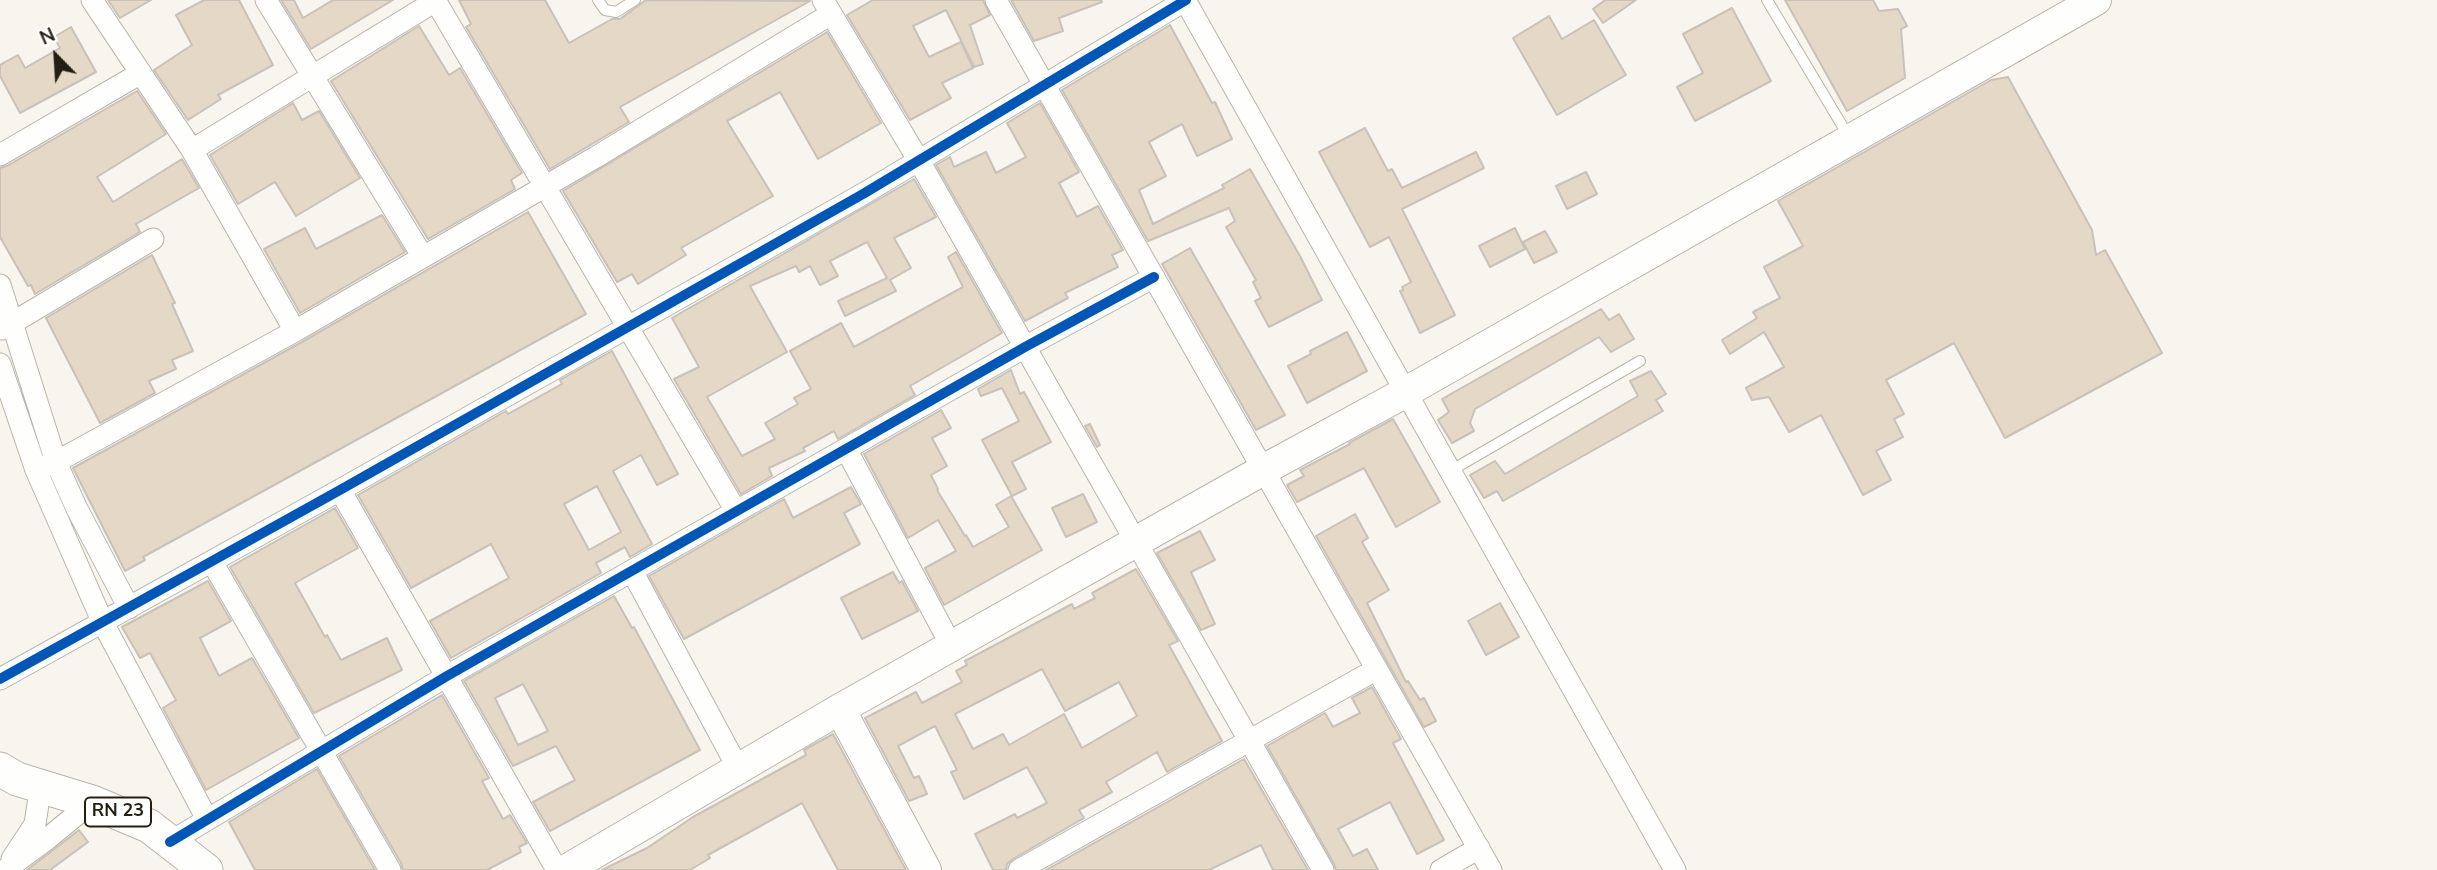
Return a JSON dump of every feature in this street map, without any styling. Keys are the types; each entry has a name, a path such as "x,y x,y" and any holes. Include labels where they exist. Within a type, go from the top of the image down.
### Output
{"main road":[{"path":"566,870 840,709 1406,392 2096,0"},
{"path":"840,709 926,870"},
{"name":"RN 23","path":"0,769 17,779 92,802 149,826 206,870"}],"street":[{"path":"92,0 192,150 295,331"},
{"path":"265,0 423,257"},
{"path":"192,150 436,0 736,511"},
{"path":"996,0 1492,870"},
{"path":"0,679 340,490 919,161 1185,1 1675,870"},
{"path":"46,466 295,331 545,187 827,7 919,161 1323,870"},
{"path":"0,155 141,73"},
{"path":"6,327 153,239"},
{"path":"170,842 447,676 1024,347 1154,278"},
{"path":"0,285 6,327 46,466 103,623 207,819"},
{"path":"0,364 46,466 76,507 129,608"},
{"path":"846,449 952,647"},
{"path":"340,490 557,870"},
{"path":"212,562 390,870"},
{"path":"632,571 739,770"},
{"path":"1019,870 1248,739 1377,669"},
{"path":"5,870 35,824 41,785"},
{"path":"5,870 92,802"},
{"path":"1441,870 1479,848"}],"lane":[{"path":"598,0 605,10 616,12 635,0"},
{"path":"1767,0 1850,139"},
{"path":"1450,471 1640,361"}],"building":[{"path":"108,0 151,0 120,18"},
{"path":"204,0 239,0 273,65 218,95 221,99 188,120 154,70 192,45 176,15"},
{"path":"281,0 294,0 303,18 333,0 393,0 311,49"},
{"path":"459,0 545,0 569,43 612,19 620,19 646,0 810,1 620,107 629,122 550,169 466,27 471,24"},
{"path":"873,0 983,0 990,15 970,25 983,64 974,67 946,10 913,26 929,57 961,42 973,68 942,83 951,98 910,120 847,15"},
{"path":"1011,0 1102,2 1059,18 1063,31 1034,41"},
{"path":"1605,0 1636,0 1603,23 1593,9"},
{"path":"1785,0 1873,0 1879,11 1898,9 1907,26 1901,29 1905,78 1847,111"},
{"path":"1732,8 1771,81 1695,121 1677,87 1703,73 1683,34"},
{"path":"1549,16 1562,39 1594,20 1626,75 1557,115 1513,38"},
{"path":"1170,25 1212,103 1215,102 1232,139 1197,156 1182,124 1149,142 1166,176 1139,190 1153,224 1224,188 1222,185 1250,169 1322,300 1269,327 1255,301 1261,298 1253,282 1256,280 1226,227 1235,221 1229,208 1148,241 1062,90"},
{"path":"419,26 449,75 460,68 522,173 511,180 515,189 428,239 331,81"},
{"path":"71,27 96,72 20,113 0,76 0,65 18,55 25,68 60,48 54,37"},
{"path":"827,32 881,123 818,159 780,92 727,121 773,196 681,248 686,255 638,284 632,274 617,282 563,191"},
{"path":"2008,77 2092,230 2096,255 2105,250 2162,353 2005,438 1954,343 1886,380 1904,414 1894,419 1903,437 1876,451 1891,480 1863,495 1821,415 1789,432 1769,397 1752,400 1746,388 1784,367 1764,332 1730,354 1722,340 1757,318 1753,312 1780,298 1764,267 1803,246 1778,201 1991,80"},
{"path":"137,91 166,134 97,177 113,202 182,159 199,188 136,224 140,232 35,294 0,237 0,168"},
{"path":"293,103 302,120 319,111 360,178 296,216 275,182 238,204 210,155"},
{"path":"1040,103 1079,172 1059,183 1077,217 1098,206 1123,250 1112,255 1118,267 1065,293 1068,298 1025,321 936,165 950,157 954,167 986,152 996,173 1026,157 1007,123"},
{"path":"1365,128 1388,171 1392,169 1402,188 1476,152 1484,168 1402,209 1455,315 1420,333 1400,291 1411,282 1389,237 1370,247 1319,152"},
{"path":"1586,172 1597,194 1567,209 1556,186"},
{"path":"914,179 936,217 894,238 911,268 890,280 896,291 845,316 838,301 887,278 867,242 830,261 838,276 820,285 810,266 799,272 796,266 750,286 787,352 707,397 742,456 775,439 765,423 798,404 794,398 811,389 790,351 841,323 854,347 963,287 948,257 956,252 1002,333 910,386 915,395 838,439 834,431 803,448 805,451 769,468 772,476 741,494 674,379 699,367 672,318"},
{"path":"528,212 586,314 143,557 145,560 125,571 73,468 302,342"},
{"path":"382,215 405,252 300,313 264,249 305,228 316,249"},
{"path":"1515,228 1525,249 1490,267 1479,246"},
{"path":"1545,231 1557,252 1534,263 1523,242"},
{"path":"1190,248 1285,415 1256,430 1162,264"},
{"path":"152,255 175,303 172,304 193,351 172,360 176,369 149,381 155,393 100,423 46,318"},
{"path":"1601,309 1609,320 1619,314 1634,339 1611,352 1599,337 1475,409 1470,423 1474,431 1452,443 1438,420 1449,412 1442,399"},
{"path":"1347,332 1367,371 1307,403 1288,366"},
{"path":"612,351 678,474 657,485 641,455 613,471 652,544 630,557 625,547 596,563 601,573 451,658 430,621 509,578 491,544 411,588 358,495 506,411 508,414 562,384 560,380","holes":["597,486 621,532 589,550 564,504"]},
{"path":"1011,370 1020,394 1024,392 1051,442 1012,462 1026,489 1012,496 982,440 1019,421 1002,388 981,396 978,389"},
{"path":"1651,371 1666,394 1656,400 1663,411 1503,501 1497,491 1484,498 1470,475 1495,461 1505,474 1638,396 1630,381"},
{"path":"941,410 951,428 932,438 947,466 931,475 965,536 973,547 1009,527 996,505 1011,496 1042,550 944,605 925,568 956,551 938,520 908,538 864,454"},
{"path":"1393,419 1440,502 1396,527 1364,468 1297,502 1287,485 1304,476 1300,470"},
{"path":"1090,424 1100,445 1097,447 1085,426"},
{"path":"851,487 861,504 844,513 860,544 684,639 649,576 784,499 793,518"},
{"path":"1083,494 1097,522 1066,537 1052,508"},
{"path":"335,508 358,548 295,583 341,660 387,638 402,670 314,713 230,567"},
{"path":"1355,514 1368,538 1362,542 1389,590 1367,603 1406,682 1408,681 1420,700 1424,698 1436,721 1424,727 1316,536"},
{"path":"1200,531 1215,560 1191,572 1215,624 1201,630 1157,553"},
{"path":"1136,569 1178,641 1169,645 1222,741 1167,772 1157,752 1106,782 1112,792 1079,810 1084,818 1013,859 1007,864 1006,870 993,870 975,834 1015,814 1017,818 1047,803 1027,767 964,799 951,772 957,770 935,726 898,746 914,778 919,776 927,794 909,801 865,718 916,692 922,703 962,682 956,671 967,665 965,661 1072,604 1074,609 1095,598 1092,593","holes":["1042,669 1065,711 1119,682 1137,716 1082,748 1064,714 1009,745 1003,734 973,749 955,714"]},
{"path":"893,572 899,583 902,581 918,611 862,639 841,598"},
{"path":"208,581 231,621 200,638 219,676 252,658 299,738 206,790 163,708 176,700 150,653 140,658 122,627"},
{"path":"614,596 632,628 634,627 700,750 550,831 533,802 575,780 556,746 513,766 464,681","holes":["523,684 548,731 518,745 495,698"]},
{"path":"1500,603 1519,637 1486,655 1468,621"},
{"path":"1372,687 1401,739 1393,743 1444,840 1417,854 1390,802 1338,829 1353,856 1367,849 1378,870 1336,870 1267,746 1325,713 1333,727 1360,713 1352,698"},
{"path":"442,695 489,778 482,781 503,819 510,815 527,843 519,847 521,852 487,870 403,870 339,756"},
{"path":"833,734 906,870 838,870 802,803 708,855 710,858 690,870 602,870 647,848 693,817 806,755 804,750"},
{"path":"1244,759 1308,870 1273,870 1261,845 1209,870 1046,870"},
{"path":"317,769 375,870 255,870 229,822"},
{"path":"79,830 88,842 50,870 27,870"}],"cycle path":[{"path":"0,679 863,194 1186,0"},
{"path":"170,842 447,676 1025,347 1154,277"}]}
